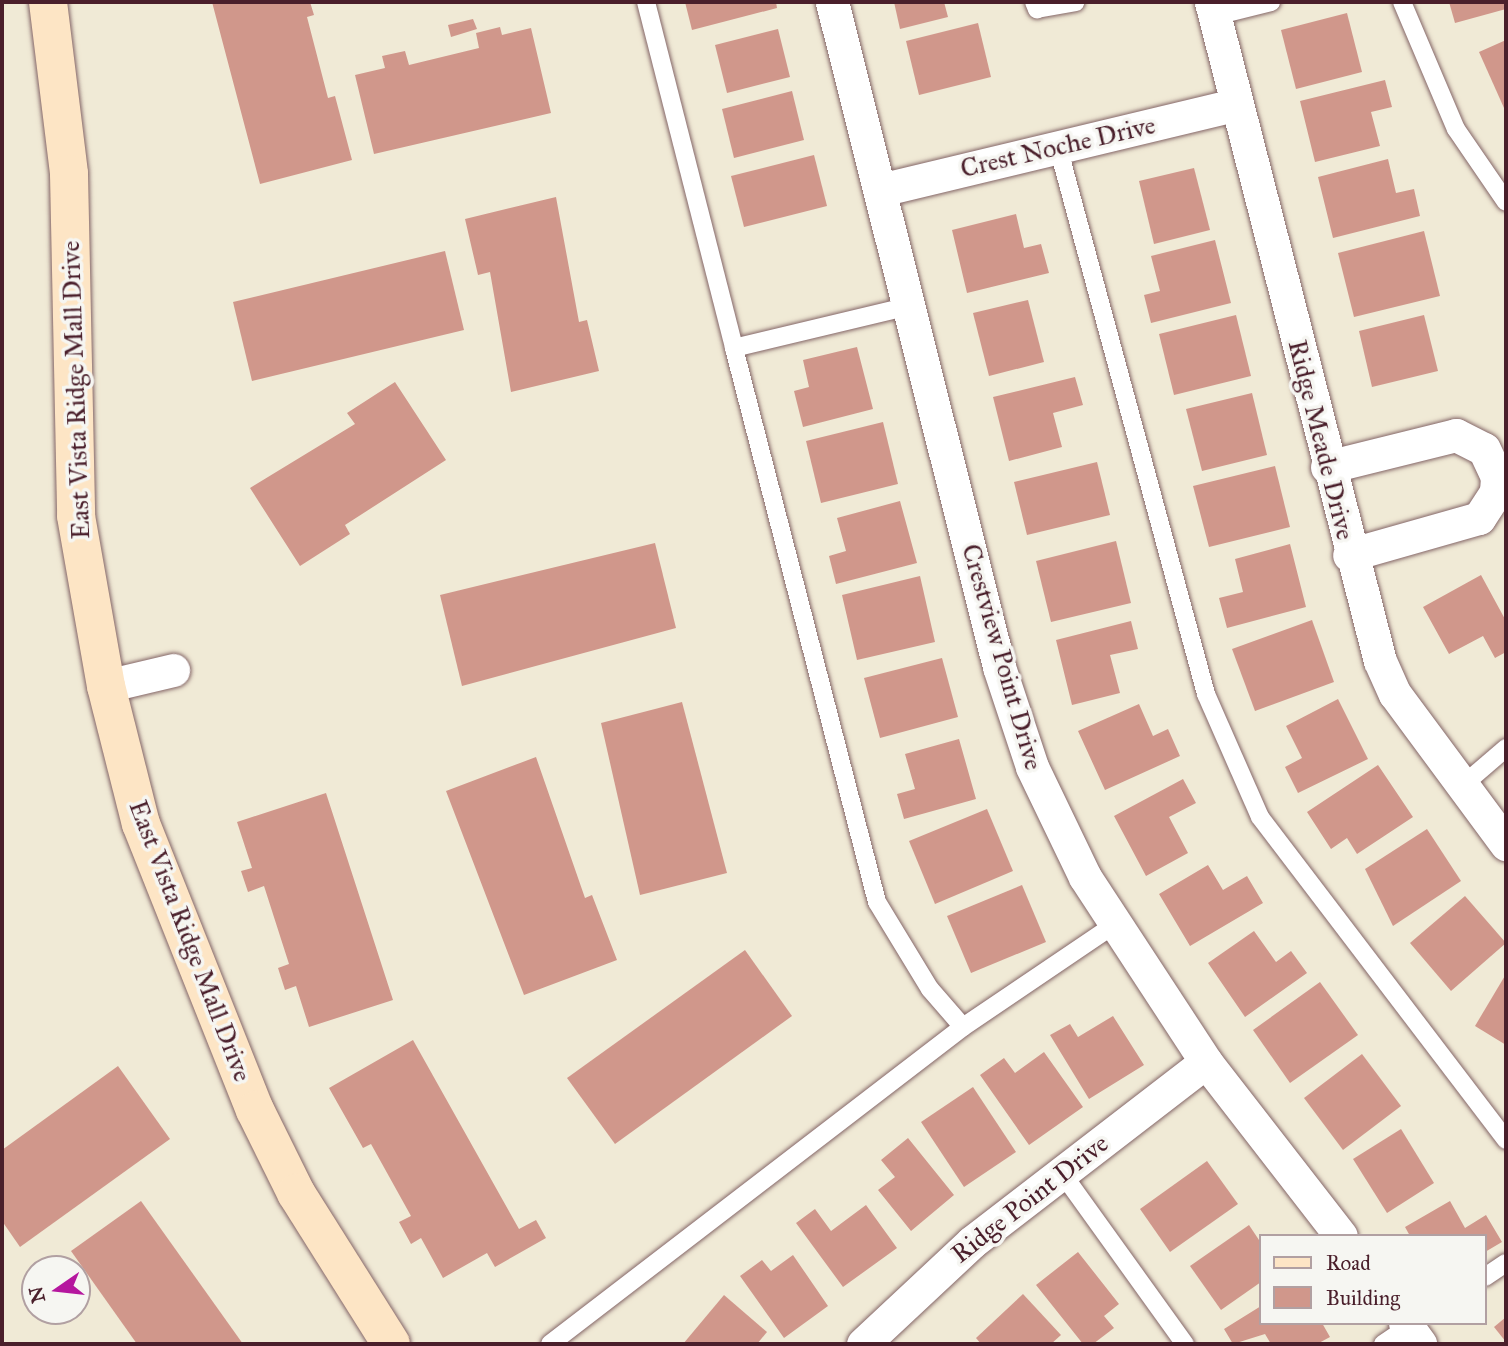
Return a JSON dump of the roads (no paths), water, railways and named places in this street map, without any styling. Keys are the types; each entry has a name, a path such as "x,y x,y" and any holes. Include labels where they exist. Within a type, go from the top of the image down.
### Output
{"main road":[{"name":"East Vista Ridge Mall Drive","path":"48,2 69,174 76,516 106,686 141,824 255,1110 296,1193 391,1344"}],"street":[{"name":"Crestview Point Drive","path":"832,2 999,667 1032,767 1115,924 1206,1062 1339,1234"},
{"name":"Ridge Meade Drive","path":"1213,9 1349,555 1395,694 1506,844"},
{"name":"Crest Noche Drive","path":"880,190 1237,104"},
{"path":"1327,467 1456,435 1484,449 1497,477 1493,499 1479,517 1349,555"},
{"path":"106,686 173,670"},
{"name":"Ridge Point Drive","path":"863,1344 972,1242 1206,1062"}],"lane":[{"path":"646,2 877,902 930,989 963,1027"},
{"path":"1034,2 1037,9 1074,2"},
{"path":"1213,9 1271,2"},
{"path":"1402,2 1456,129 1506,202"},
{"path":"1058,147 1206,694 1260,817 1506,1140"},
{"path":"734,348 909,306"},
{"path":"1463,785 1506,748"},
{"path":"550,1344 963,1027 1115,924"},
{"path":"1062,1173 1185,1344"},
{"path":"1487,1276 1506,1263"}]}
